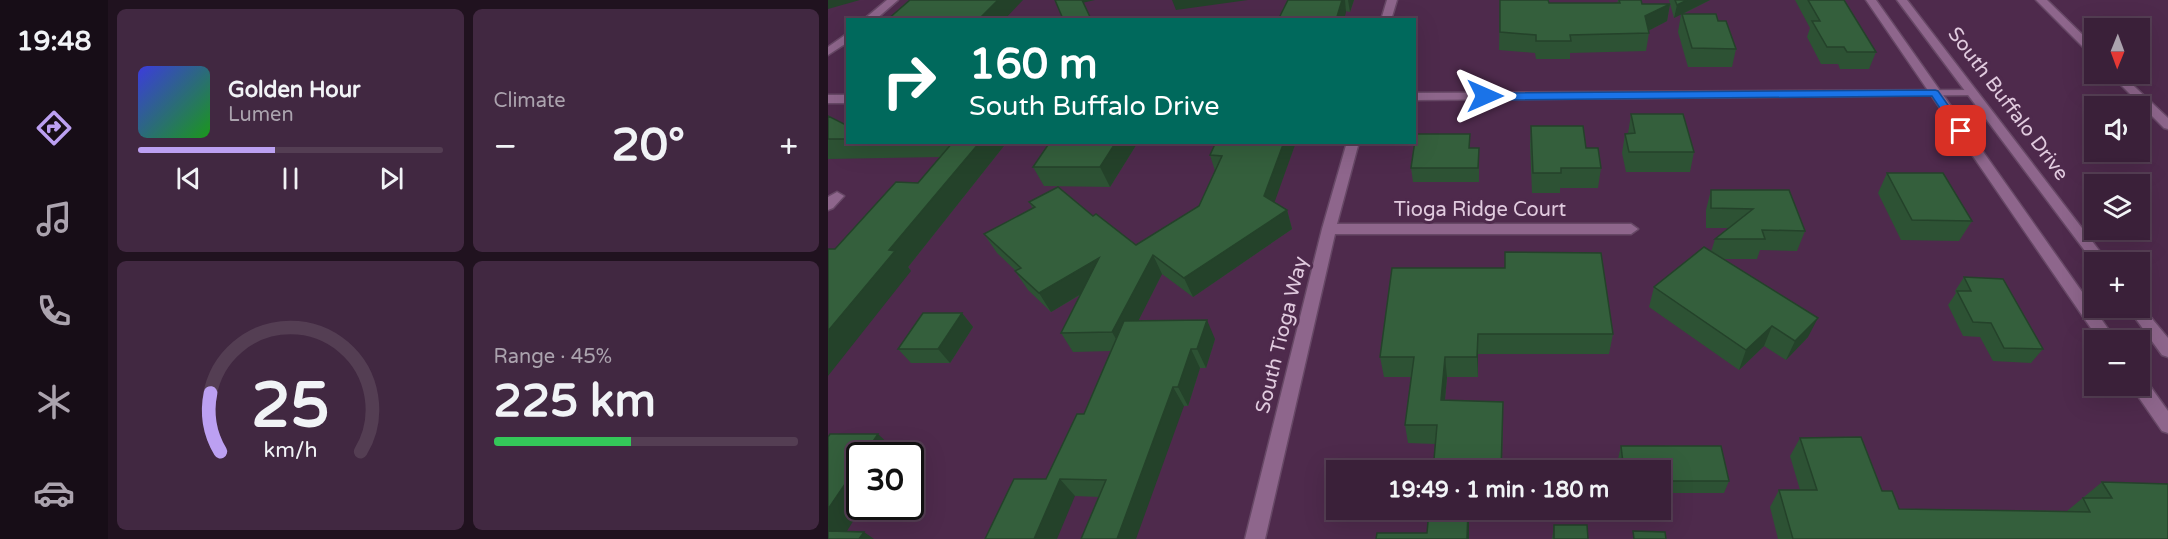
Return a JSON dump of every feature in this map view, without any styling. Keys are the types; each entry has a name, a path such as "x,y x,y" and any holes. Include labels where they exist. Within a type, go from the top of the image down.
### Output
{"street":[{"path":"870,18 892,0"},
{"path":"1387,18 1392,0"},
{"path":"1870,0 2101,330"},
{"name":"South Buffalo Drive","path":"1902,0 2093,252"},
{"path":"2041,0 2084,42"},
{"path":"828,52 846,38"},
{"path":"2125,84 2168,125"},
{"path":"1416,97 1971,93"},
{"path":"828,99 846,99"},
{"name":"South Tioga Way","path":"1255,539 1329,229 1352,144"},
{"name":"Tioga Ridge Court","path":"1329,229 1631,230"},
{"path":"2144,318 2168,350"},
{"path":"2147,396 2168,425"}],"building":[{"path":"910,0 998,0 980,18 889,18"},
{"path":"1055,0 1082,0 1090,17 1063,18"},
{"path":"1288,0 1342,0 1337,18 1279,18"},
{"path":"1500,0 1620,3 1619,0 1641,0 1642,4 1670,4 1645,16 1649,33 1570,35 1571,41 1536,41 1536,35 1500,32"},
{"path":"1675,0 1687,0 1677,5"},
{"path":"1808,0 1844,0 1876,52 1847,52 1844,47 1827,47 1812,21 1820,21"},
{"path":"1682,14 1716,14 1718,21 1726,21 1736,49 1692,48"},
{"path":"1631,114 1683,114 1694,152 1629,152 1625,134 1635,133"},
{"path":"828,116 846,125 846,139 828,139"},
{"path":"1531,126 1583,126 1586,148 1598,148 1601,168 1561,168 1561,173 1533,173"},
{"path":"1416,134 1470,134 1469,148 1479,148 1478,168 1411,168"},
{"path":"951,144 978,144 889,250 895,251 828,331 828,249 835,249 896,182 918,183"},
{"path":"1049,144 1115,144 1100,167 1033,167"},
{"path":"1215,144 1283,144 1264,196 1287,210 1184,278 1153,255 1112,332 1061,333 1099,258 1039,293 1015,271 1021,268 984,234 1035,207 1029,202 1058,187 1093,216 1096,214 1136,245 1199,206 1222,156 1210,155"},
{"path":"1887,173 1943,173 1972,221 1912,220"},
{"path":"1711,190 1789,190 1805,231 1762,230 1765,239 1715,239 1753,209 1711,208"},
{"path":"1704,247 1818,318 1795,341 1772,326 1746,350 1654,287"},
{"path":"1505,252 1601,253 1613,334 1478,334 1477,357 1445,357 1441,400 1503,402 1501,460 1434,460 1437,425 1405,425 1414,357 1380,357 1392,268 1505,268"},
{"path":"1964,277 2003,279 2043,349 2004,348 1991,323 1973,322 1957,291 1971,291"},
{"path":"923,313 962,313 938,349 898,349"},
{"path":"1207,320 1197,349 1191,349 1178,387 1173,387 1117,539 1081,539 1106,480 1060,479 1034,539 985,539 1014,479 1046,479 1077,414 1084,414 1124,321"},
{"path":"830,434 878,434 873,442 846,442 846,483 828,509 828,437"},
{"path":"1861,437 1882,491 1892,491 1899,509 2090,512 2083,498 2112,498 2102,482 2168,484 2168,539 1793,539 1779,490 1817,490 1800,438"},
{"path":"1621,446 1721,446 1729,481 1671,481 1671,460 1623,460"},
{"path":"1428,520 1468,520 1467,539 1376,539 1377,533 1427,533"},
{"path":"1554,525 1587,525 1588,539 1554,539"},
{"path":"828,531 864,532 859,539 828,539"},
{"path":"1633,531 1665,532 1666,539 1634,539"}],"route":[{"path":"1485,96 1935,93 1961,131"}]}
